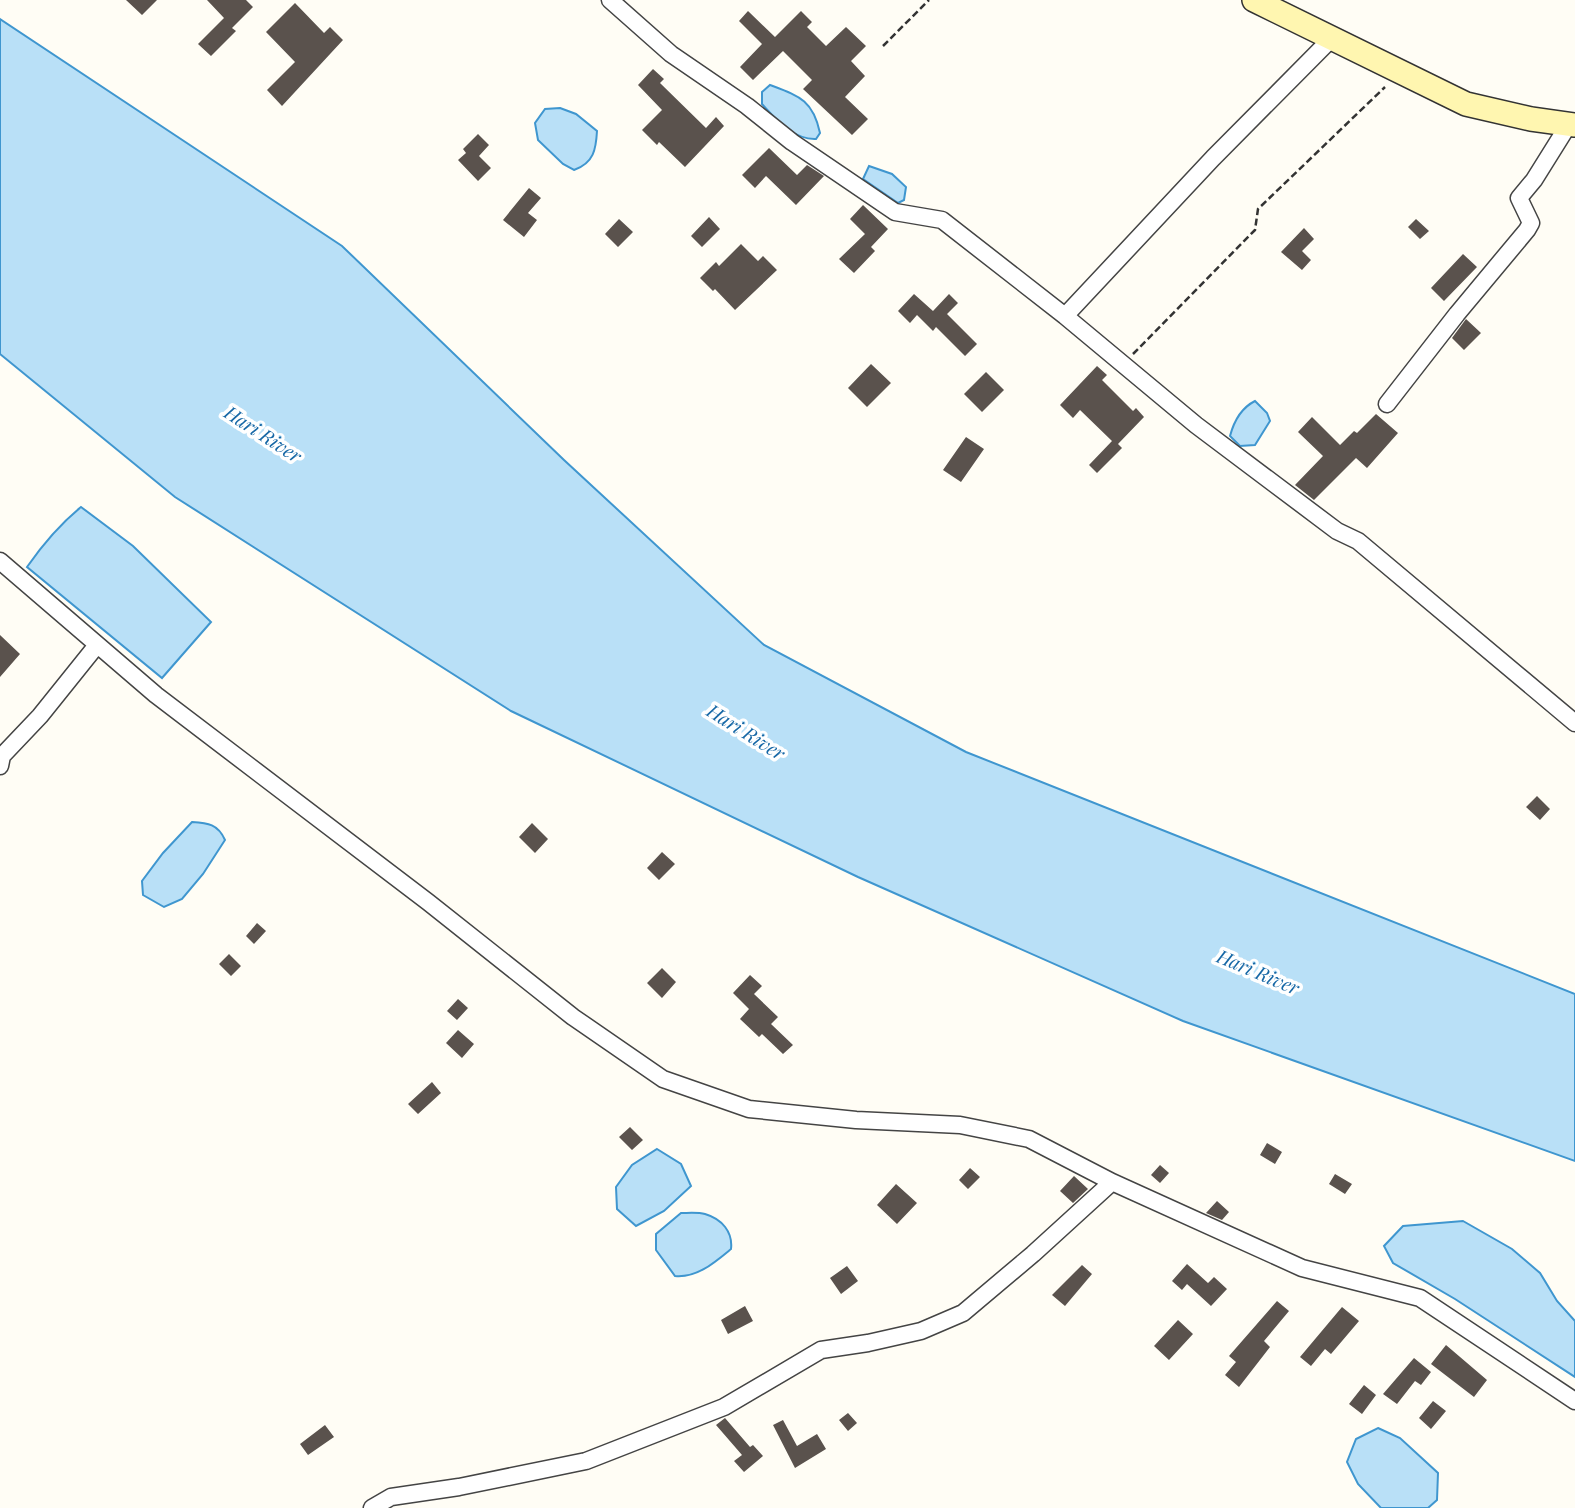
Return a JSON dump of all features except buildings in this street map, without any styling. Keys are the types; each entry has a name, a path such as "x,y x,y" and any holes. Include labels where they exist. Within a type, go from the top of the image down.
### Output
{"main road":[{"path":"1254,0 1466,104 1531,119 1572,124"}],"street":[{"path":"610,0 671,54 747,106 792,142 895,212 942,220 1065,316 1196,425 1337,531 1358,541 1575,723"},
{"path":"1065,316 1213,158 1332,38"},
{"path":"1387,404 1527,230 1531,223 1519,198 1572,124"},
{"path":"0,561 156,695 428,902 573,1017 663,1079 749,1109 856,1120 960,1125 1029,1139 1112,1182 1301,1268 1420,1298 1575,1401"},
{"path":"0,766 2,756 40,716 97,645"},
{"path":"372,1508 391,1497 459,1487 586,1461 724,1407 821,1350 920,1331 963,1313 1112,1182"}],"path":[{"path":"883,46 929,0"},
{"path":"1123,364 1255,230 1258,209 1400,72"}],"water":[{"name":"Hari River","path":"0,19 342,246 564,460 764,645 966,752 1575,994 1575,1161 1183,1021 858,877 511,711 175,497 0,354"},
{"path":"770,85 797,96 809,106 820,133 816,139 792,132 762,104 762,92"},
{"path":"560,108 576,114 597,131 593,155 574,170 563,164 538,140 535,123 545,109"},
{"path":"869,166 892,174 906,187 904,200 898,203 863,179"},
{"path":"1255,401 1267,413 1270,421 1255,445 1240,446 1230,436 1232,430 1242,411"},
{"path":"81,507 133,546 211,622 162,678 27,567 52,535"},
{"path":"192,822 212,825 225,840 203,874 182,899 164,907 143,895 142,881"},
{"path":"657,1149 681,1164 691,1186 664,1211 636,1226 617,1209 616,1187 632,1165"},
{"path":"681,1213 702,1213 717,1219 728,1232 731,1249 698,1272 675,1276 656,1250 656,1234"},
{"path":"1463,1221 1512,1249 1540,1273 1557,1301 1575,1321 1575,1377 1455,1299 1393,1263 1384,1246 1403,1226"},
{"path":"1378,1428 1400,1438 1438,1473 1437,1500 1428,1508 1381,1508 1358,1484 1347,1462 1356,1439"}]}
